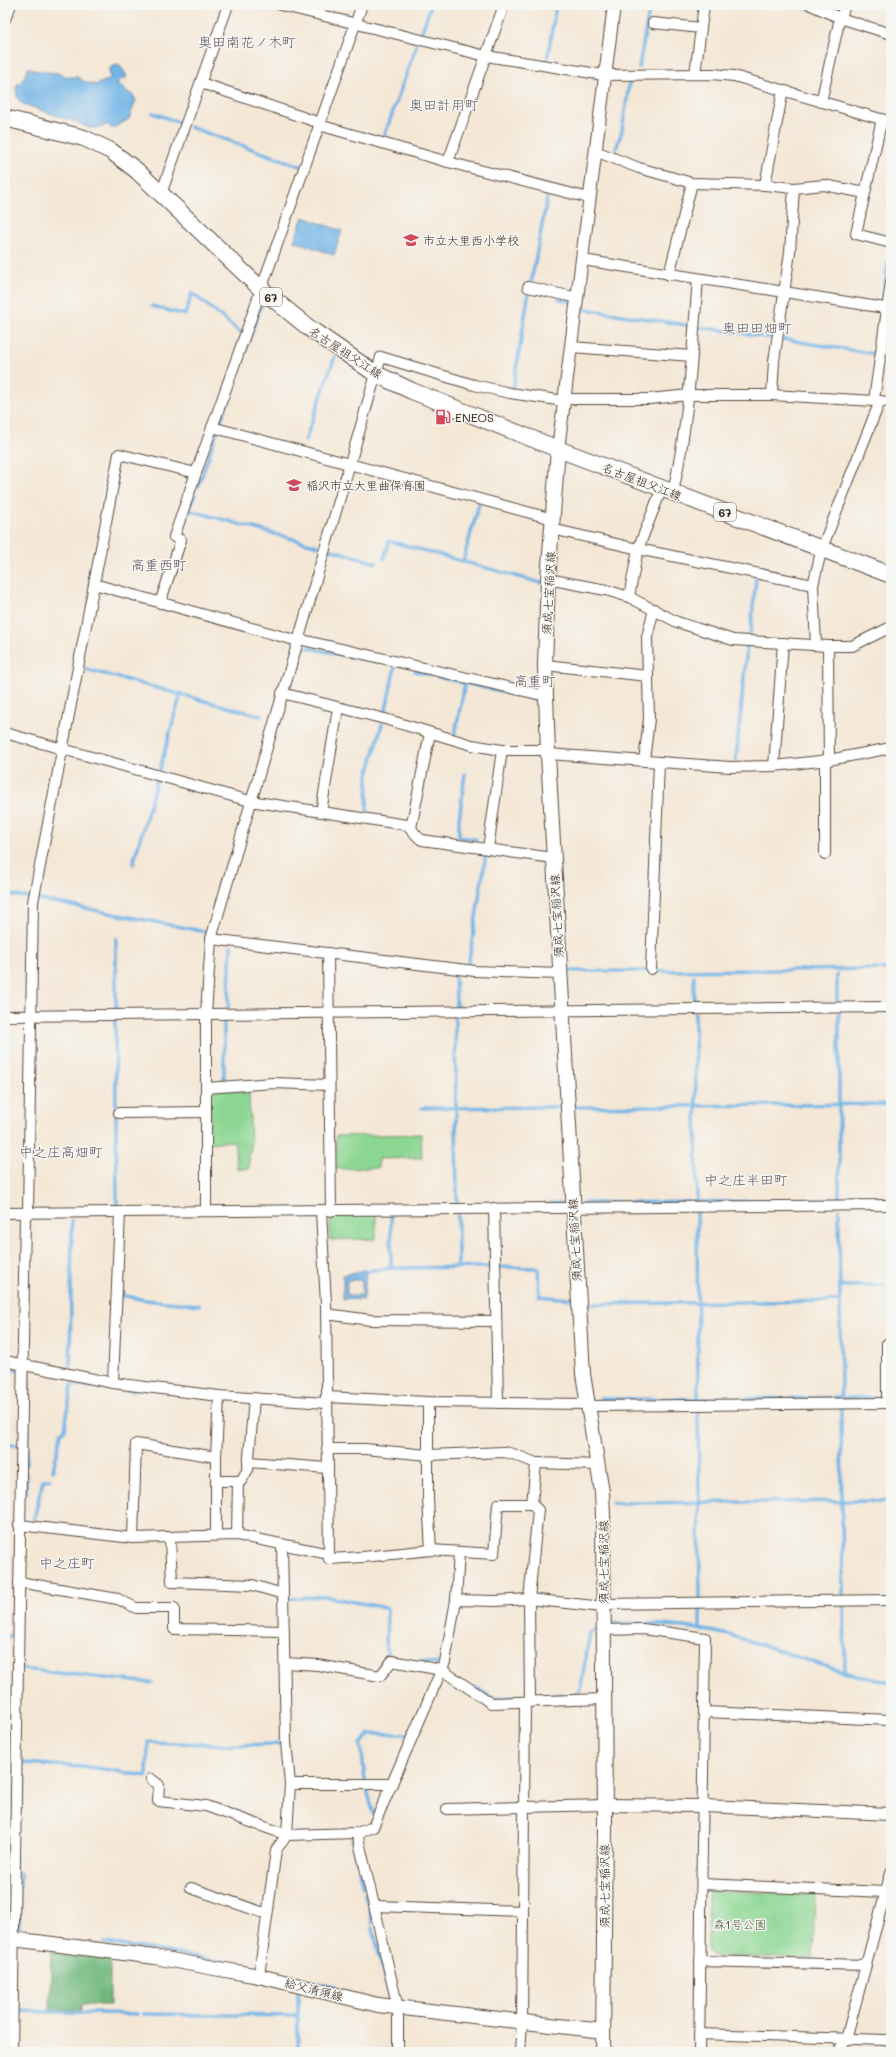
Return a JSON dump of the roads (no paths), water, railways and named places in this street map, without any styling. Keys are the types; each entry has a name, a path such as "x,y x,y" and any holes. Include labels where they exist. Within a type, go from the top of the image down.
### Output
{"main road":[{"name":"名古屋祖父江線","path":"5,118 49,128 98,143 136,170 260,288 309,328 376,374 412,391 558,449 891,574"},
{"name":"須成七宝稲沢線","path":"558,449 548,579 545,665 547,752 572,1207 583,1374 598,1465 603,1516 602,1606 605,1805 604,2030"},
{"name":"給父清須線","path":"9,1939 155,1957 259,1976 378,2005 604,2030"},
{"path":"603,2052 604,2030"}],"street":[{"path":"5,19 11,5"},
{"path":"161,194 228,5"},
{"path":"280,5 486,56 604,75 695,74 734,76 886,121 865,193 856,234 891,243"},
{"path":"160,603 181,540 174,537 260,288 362,5"},
{"path":"448,162 504,5"},
{"path":"558,449 614,5"},
{"path":"695,74 704,5"},
{"path":"811,5 840,18 891,34"},
{"path":"821,102 844,5"},
{"path":"653,23 701,28"},
{"path":"201,83 319,124 448,162 589,198"},
{"path":"765,185 783,90"},
{"path":"595,151 640,168 692,183 765,185 794,188 824,186 865,193"},
{"path":"669,275 692,183"},
{"path":"772,395 774,361 785,292 794,188"},
{"path":"583,260 669,275 889,308"},
{"path":"629,597 638,549 667,490 683,450 698,279"},
{"path":"816,645 813,585 822,548 877,400 891,282"},
{"path":"528,287 578,298"},
{"path":"571,347 692,356"},
{"path":"206,1211 206,1014 211,939 381,357 482,387 510,393 565,400 649,399 689,395 772,395 891,402"},
{"path":"212,427 349,464 638,549 813,585"},
{"path":"12,2052 9,1939 19,1582 26,1214 32,1015 33,902 119,454 196,474"},
{"path":"548,579 606,590 629,597 677,622 733,640 828,646 852,646 891,627"},
{"path":"94,584 298,640 546,696"},
{"path":"644,761 648,719 647,638 654,609"},
{"path":"774,766 783,642"},
{"path":"825,854 828,646"},
{"path":"545,665 648,676"},
{"path":"282,693 472,745 502,750 547,752 659,762 730,766 774,766 827,760 891,748"},
{"path":"320,812 338,708"},
{"path":"5,733 250,802 407,825 411,828 415,836 422,840 553,858"},
{"path":"411,828 430,733"},
{"path":"488,849 502,750"},
{"path":"651,969 659,762"},
{"path":"211,939 475,970 560,974"},
{"path":"328,953 331,1211"},
{"path":"5,1016 562,1009 891,1007"},
{"path":"206,1088 273,1083 329,1085"},
{"path":"118,1113 206,1112"},
{"path":"5,1213 891,1205"},
{"path":"494,1208 498,1403"},
{"path":"320,1211 326,1314 329,1559 431,1550 494,1554 498,1504 532,1504 538,1510 529,1599 528,1702 524,1806 522,2022 520,2052"},
{"path":"113,1383 120,1212"},
{"path":"326,1314 371,1320 496,1321"},
{"path":"5,1361 113,1383 219,1396 254,1398 588,1405 889,1403 887,1344 891,1344"},
{"path":"216,1535 216,1457 219,1396"},
{"path":"216,1481 238,1481 244,1477 248,1469 254,1398"},
{"path":"428,1402 428,1499 431,1550"},
{"path":"133,1538 136,1444 216,1457"},
{"path":"327,1449 364,1449 428,1455 504,1452 536,1463 598,1465"},
{"path":"248,1462 327,1468"},
{"path":"532,1504 536,1463"},
{"path":"237,1535 238,1481"},
{"path":"19,1525 133,1538 237,1535 329,1554"},
{"path":"170,1538 172,1582 252,1585 283,1594"},
{"path":"259,1976 276,1850 287,1835 290,1784 286,1742 282,1544"},
{"path":"150,1779 159,1785 158,1801 206,1806 287,1835 357,1833 373,1827 442,1670 456,1600 459,1552"},
{"path":"19,1582 118,1599 136,1608 174,1608 174,1629 284,1631"},
{"path":"456,1600 496,1602 529,1599 602,1606 891,1600"},
{"path":"603,1630 642,1629 705,1638 699,2052"},
{"path":"285,1663 318,1665 380,1676 392,1661 442,1670 491,1703 604,1699"},
{"path":"704,1712 891,1720"},
{"path":"290,1784 392,1784"},
{"path":"446,1809 605,1805 703,1806 891,1814"},
{"path":"357,1833 398,2008 398,2052"},
{"path":"838,2052 846,2039 891,1872"},
{"path":"702,1884 885,1892"},
{"path":"192,1888 267,1914"},
{"path":"374,1906 523,1911"},
{"path":"700,1961 866,1965"},
{"path":"699,2034 885,2040 891,2042"}],"water":[{"path":"119,64 127,76 125,79 120,79 117,86 122,87 133,95 136,100 129,119 112,129 109,125 95,128 87,127 72,120 65,119 21,103 17,97 16,86 22,81 29,67 38,71 58,73 67,77 77,77 83,81 95,85 110,79 109,69 114,65"},
{"path":"303,217 342,231 334,255 294,241"},
{"path":"364,1270 366,1272 364,1300 343,1299 343,1275","holes":["347,1280 362,1280 362,1295 347,1295"]}],"waterway":[{"path":"421,34 431,5"},
{"path":"547,61 556,5"},
{"path":"639,67 650,5"},
{"path":"797,5 811,9"},
{"path":"384,137 417,43"},
{"path":"615,152 622,131 630,79"},
{"path":"153,113 181,123"},
{"path":"190,127 300,166"},
{"path":"531,283 548,193"},
{"path":"883,300 890,247"},
{"path":"513,388 529,291 531,291"},
{"path":"152,306 185,315 192,293 240,332"},
{"path":"559,299 571,302"},
{"path":"242,360 263,300"},
{"path":"584,309 692,326"},
{"path":"782,339 875,354 881,314"},
{"path":"699,327 774,338"},
{"path":"885,356 885,354 891,354"},
{"path":"305,441 335,356"},
{"path":"235,380 238,372"},
{"path":"219,426 233,387"},
{"path":"198,487 217,432"},
{"path":"181,533 195,495"},
{"path":"463,561 479,504"},
{"path":"189,510 318,546"},
{"path":"384,559 389,541 541,583"},
{"path":"329,549 376,563"},
{"path":"750,637 756,578"},
{"path":"736,760 747,646"},
{"path":"290,687 302,649 306,647 351,657"},
{"path":"355,657 376,662"},
{"path":"385,714 395,666"},
{"path":"82,668 261,716"},
{"path":"415,671 432,675"},
{"path":"438,677 539,700"},
{"path":"455,734 465,683"},
{"path":"159,772 181,693"},
{"path":"367,814 368,775 382,724"},
{"path":"465,774 459,819 459,837 476,839"},
{"path":"133,864 157,779"},
{"path":"468,967 486,854"},
{"path":"5,894 30,898"},
{"path":"37,899 207,932"},
{"path":"116,938 116,1011"},
{"path":"228,1010 231,946"},
{"path":"655,971 885,969 891,967"},
{"path":"455,971 456,1007 459,1007"},
{"path":"567,971 647,971"},
{"path":"837,974 837,1004"},
{"path":"694,976 694,1005"},
{"path":"695,1013 697,1201"},
{"path":"839,1013 839,1200"},
{"path":"455,1015 457,1205"},
{"path":"115,1018 117,1207 115,1207"},
{"path":"224,1019 224,1083"},
{"path":"575,1107 891,1104"},
{"path":"422,1108 560,1107"},
{"path":"583,1203 891,1200"},
{"path":"550,1203 565,1203"},
{"path":"839,1209 841,1398"},
{"path":"697,1210 698,1400"},
{"path":"458,1213 458,1267"},
{"path":"391,1215 391,1268"},
{"path":"70,1370 72,1220"},
{"path":"365,1271 391,1268 492,1267"},
{"path":"498,1267 538,1268 539,1296 570,1299"},
{"path":"840,1286 891,1285"},
{"path":"121,1299 121,1295 145,1300 199,1305"},
{"path":"587,1304 840,1301"},
{"path":"5,1367 17,1370"},
{"path":"26,1465 29,1372"},
{"path":"53,1470 61,1434 65,1429 72,1384 92,1387"},
{"path":"100,1387 134,1391"},
{"path":"600,1399 882,1398"},
{"path":"698,1409 700,1599"},
{"path":"841,1409 843,1597"},
{"path":"5,1445 17,1445"},
{"path":"26,1474 26,1493"},
{"path":"33,1523 43,1480 50,1479"},
{"path":"612,1503 884,1501"},
{"path":"288,1599 323,1596 386,1608 386,1649 389,1656 394,1657"},
{"path":"844,1605 845,1673"},
{"path":"700,1606 700,1627"},
{"path":"611,1623 672,1626 733,1636 850,1674 891,1682"},
{"path":"573,1694 579,1691 581,1686 590,1633 595,1630"},
{"path":"5,1636 14,1636"},
{"path":"420,1661 439,1664"},
{"path":"22,1669 152,1683"},
{"path":"477,1688 492,1698 527,1697"},
{"path":"534,1696 562,1695"},
{"path":"365,1781 361,1744 370,1734 409,1734 410,1732"},
{"path":"23,1763 97,1768 147,1776 148,1742 233,1745 281,1744"},
{"path":"366,1786 374,1815"},
{"path":"5,1827 11,1827"},
{"path":"352,1840 357,1862"},
{"path":"359,1871 363,1887"},
{"path":"20,1873 20,1886"},
{"path":"365,1894 366,1900"},
{"path":"19,1897 19,1933 23,1933"},
{"path":"369,1910 372,1923"},
{"path":"373,1928 389,1998"},
{"path":"31,1934 42,1936"},
{"path":"104,1943 155,1950 226,1963"},
{"path":"303,1980 335,1986"},
{"path":"298,1992 298,2049"},
{"path":"17,2011 137,2014"},
{"path":"143,2014 298,2016"},
{"path":"392,2052 393,2026"}],"place":[{"name":"市立大里西小学校","path":"411,240"},
{"name":"ENEOS","path":"443,417"},
{"name":"稲沢市立大里曲保育園","path":"294,485"}],"district":[{"name":"奥田南花ノ木町","path":"247,41"},
{"name":"奥田計用町","path":"444,104"},
{"name":"奥田田畑町","path":"757,327"},
{"name":"高重西町","path":"159,564"},
{"name":"高重町","path":"535,680"},
{"name":"中之庄高畑町","path":"61,1151"},
{"name":"中之庄半田町","path":"746,1179"},
{"name":"中之庄町","path":"67,1562"}],"park label":[{"name":"森1号公園","path":"740,1924"}]}
